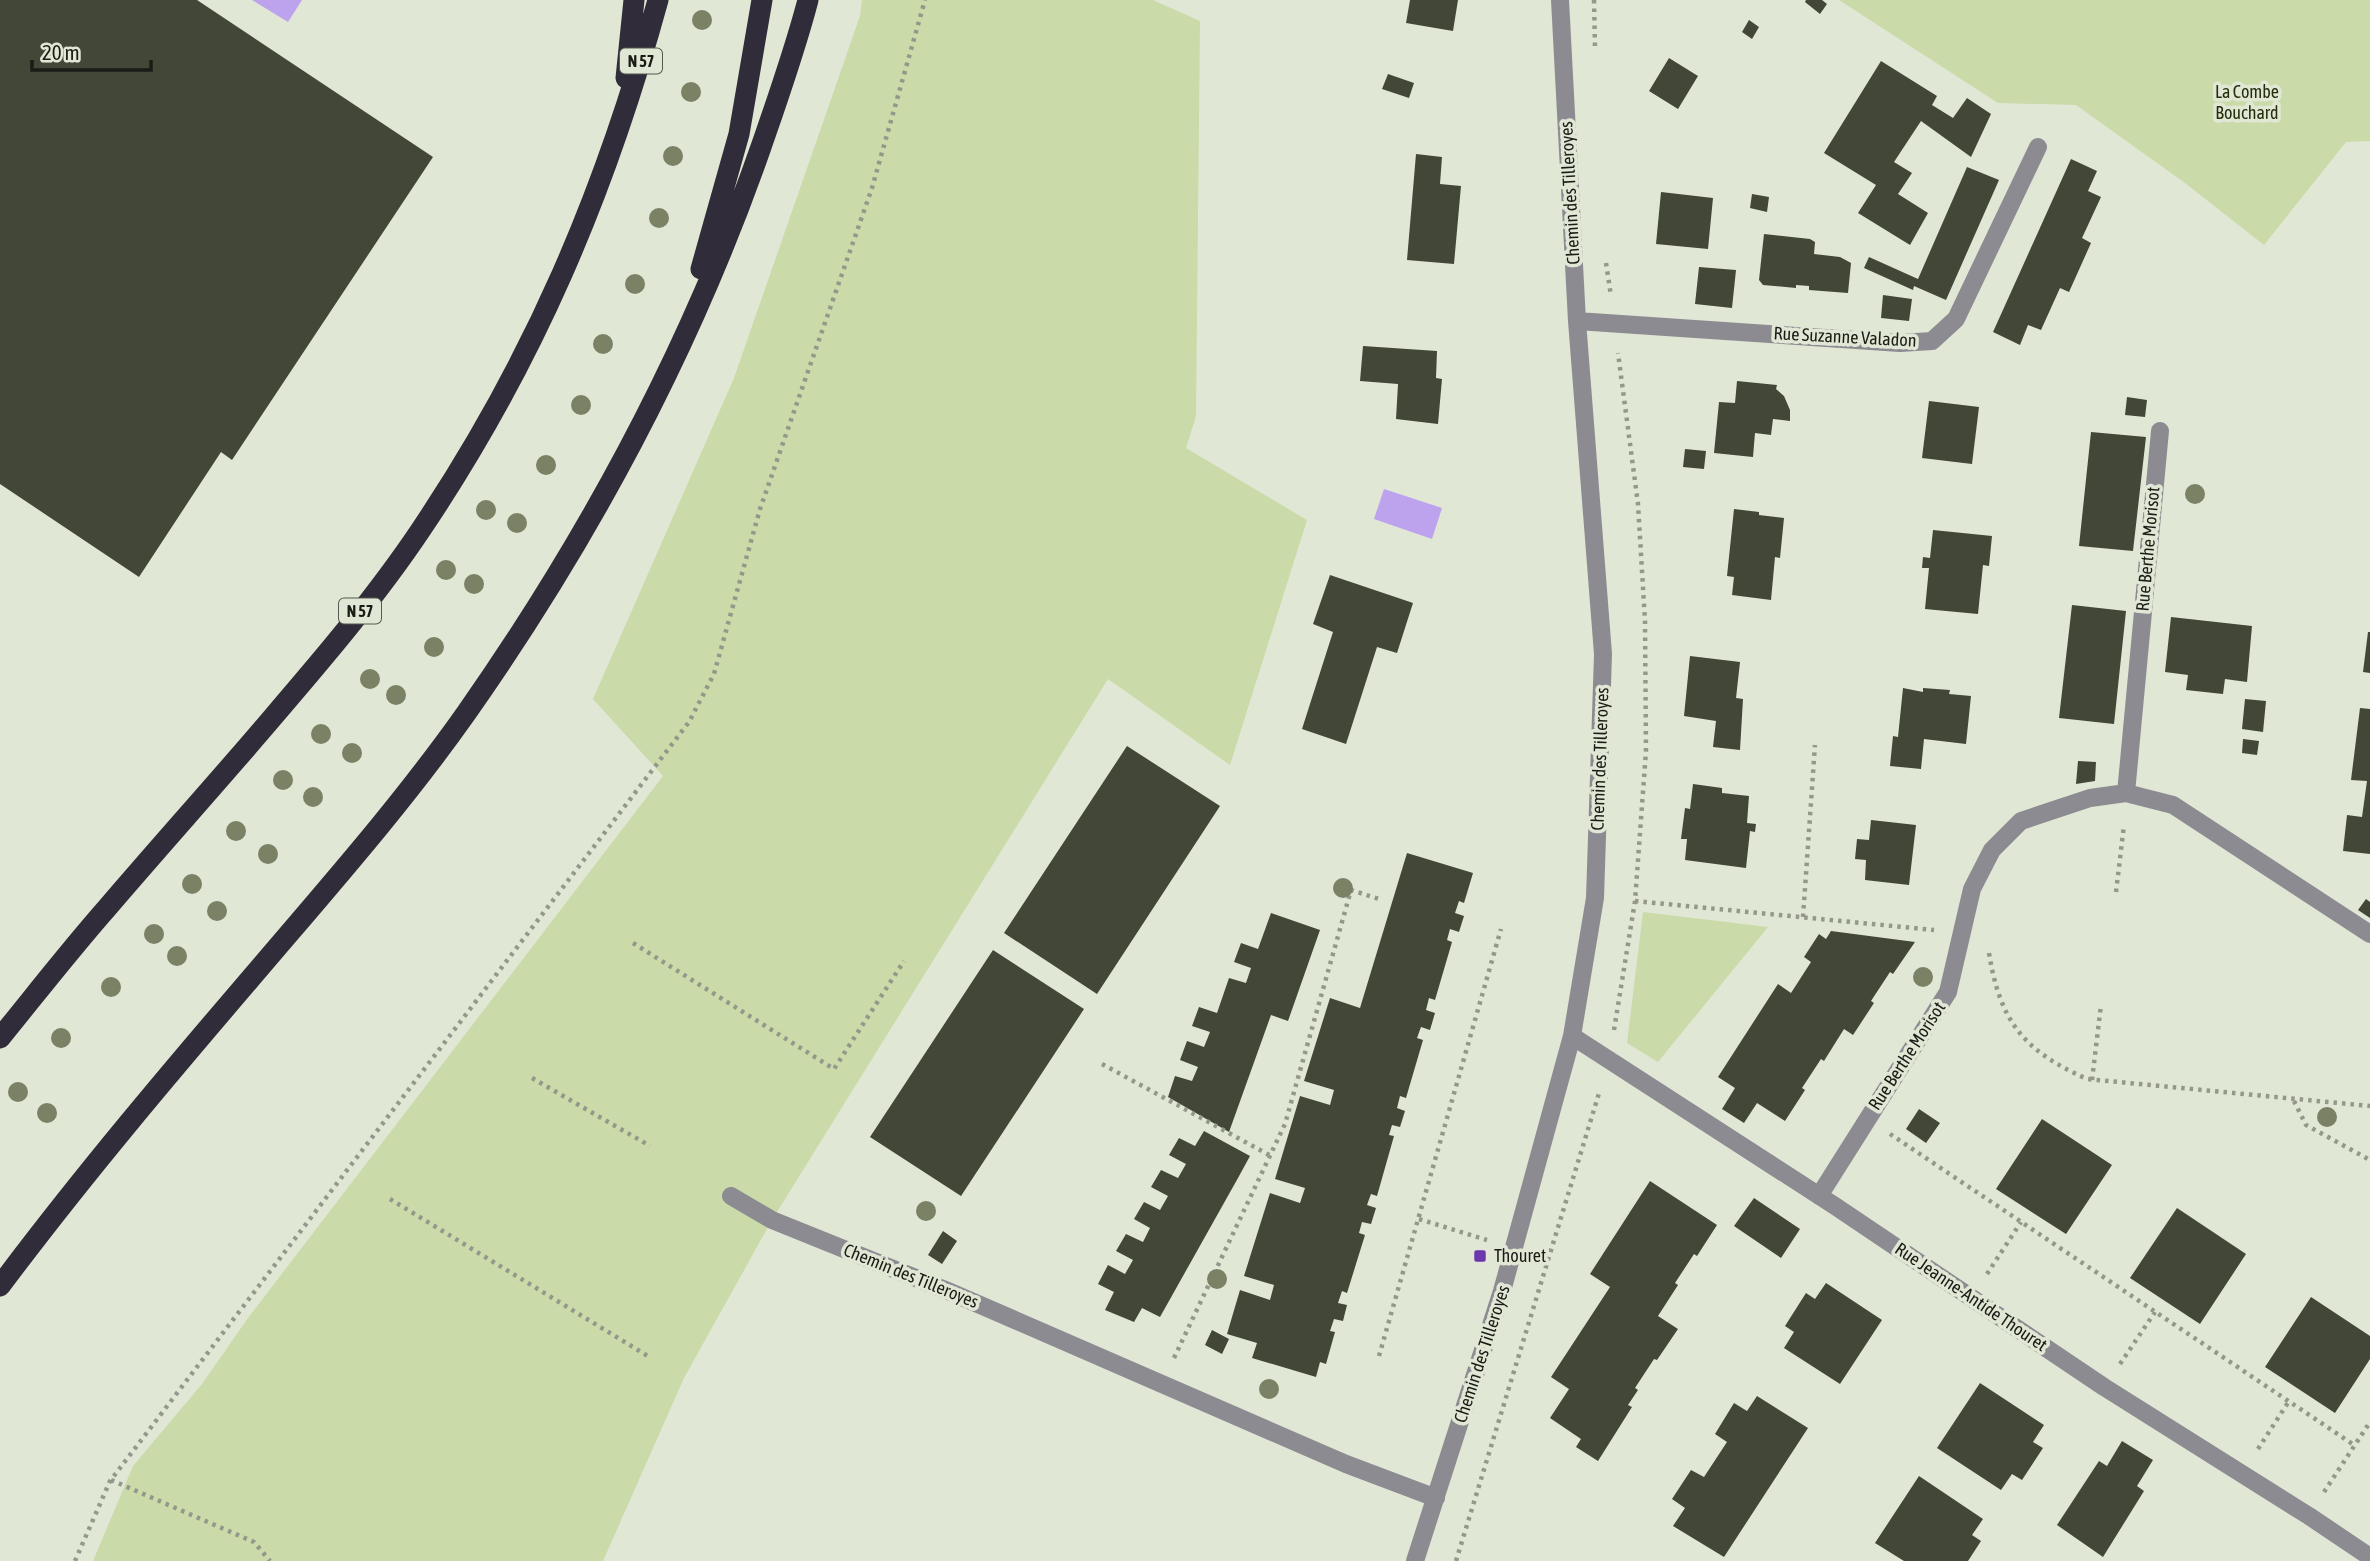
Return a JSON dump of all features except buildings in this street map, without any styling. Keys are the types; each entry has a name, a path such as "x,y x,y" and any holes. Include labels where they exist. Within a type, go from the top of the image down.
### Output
{"highway":[{"path":"621,121 634,0"},
{"name":"N 57","path":"0,1038 105,909 224,775 327,653 421,531 489,422 533,340 565,272 596,197 657,0"},
{"path":"631,443 699,276 720,205 739,134 762,0"},
{"path":"0,1286 105,1150 368,840 465,714 555,578 594,513 681,345 718,260 777,103 808,0"}],"street":[{"name":"Chemin des Tilleroyes","path":"1415,1561 1502,1291 1572,1036 1595,898 1603,654 1577,321 1560,0"},
{"name":"Rue Suzanne Valadon","path":"1577,321 1900,343 1932,341 1956,318 2038,147"},
{"name":"Rue Berthe Morisot","path":"2126,793 2160,431"},
{"name":"Rue Berthe Morisot","path":"1819,1196 1948,992 1972,889 1992,850 2021,821 2090,798 2126,793 2173,805 2370,934"},
{"name":"Rue Jeanne-Antide Thouret","path":"1572,1036 1819,1196 2104,1387 2370,1557"},
{"name":"Chemin des Tilleroyes","path":"731,1196 772,1220 948,1291 1346,1464 1436,1498"}],"path":[{"path":"75,1561 111,1480 690,722 714,674 760,509 872,188 925,0"},
{"path":"1803,917 1815,745"},
{"path":"2116,892 2124,825"},
{"path":"1162,1384 1285,1124 1350,890 1382,901"},
{"path":"1635,901 1962,933 1986,938 1994,985 2014,1026 2032,1049 2058,1066 2092,1080 2370,1106"},
{"path":"1379,1356 1501,929"},
{"path":"633,943 834,1069 904,961"},
{"path":"2092,1080 2101,1005"},
{"path":"1102,1064 1271,1156"},
{"path":"532,1078 650,1146"},
{"path":"2293,1100 2306,1125 2370,1160"},
{"path":"1867,1119 2354,1446"},
{"path":"390,1199 651,1358"},
{"path":"1419,1219 1494,1242"},
{"path":"1972,1298 2021,1222"},
{"path":"2104,1387 2155,1312"},
{"path":"2242,1473 2289,1401"},
{"path":"2319,1500 2370,1422"},
{"path":"111,1480 254,1542 270,1561"}],"green space":[{"path":"862,0 1153,0 1200,21 1196,416 1186,448 1307,520 1230,765 1108,679 772,1220 684,1378 603,1561 93,1561 133,1466 202,1384 248,1318 663,776 593,699 734,378 860,16"},
{"name":"La Combe Bouchard","path":"1839,0 2370,0 2370,141 2346,142 2264,245 2185,183 2076,105 1998,103"},
{"path":"1643,912 1768,927 1658,1062 1627,1043"}],"shaded area":[{"path":"252,0 302,0 288,22"},
{"path":"1384,489 1442,508 1432,539 1374,519"}],"place":[{"name":"Thouret","path":"1480,1256"}]}
